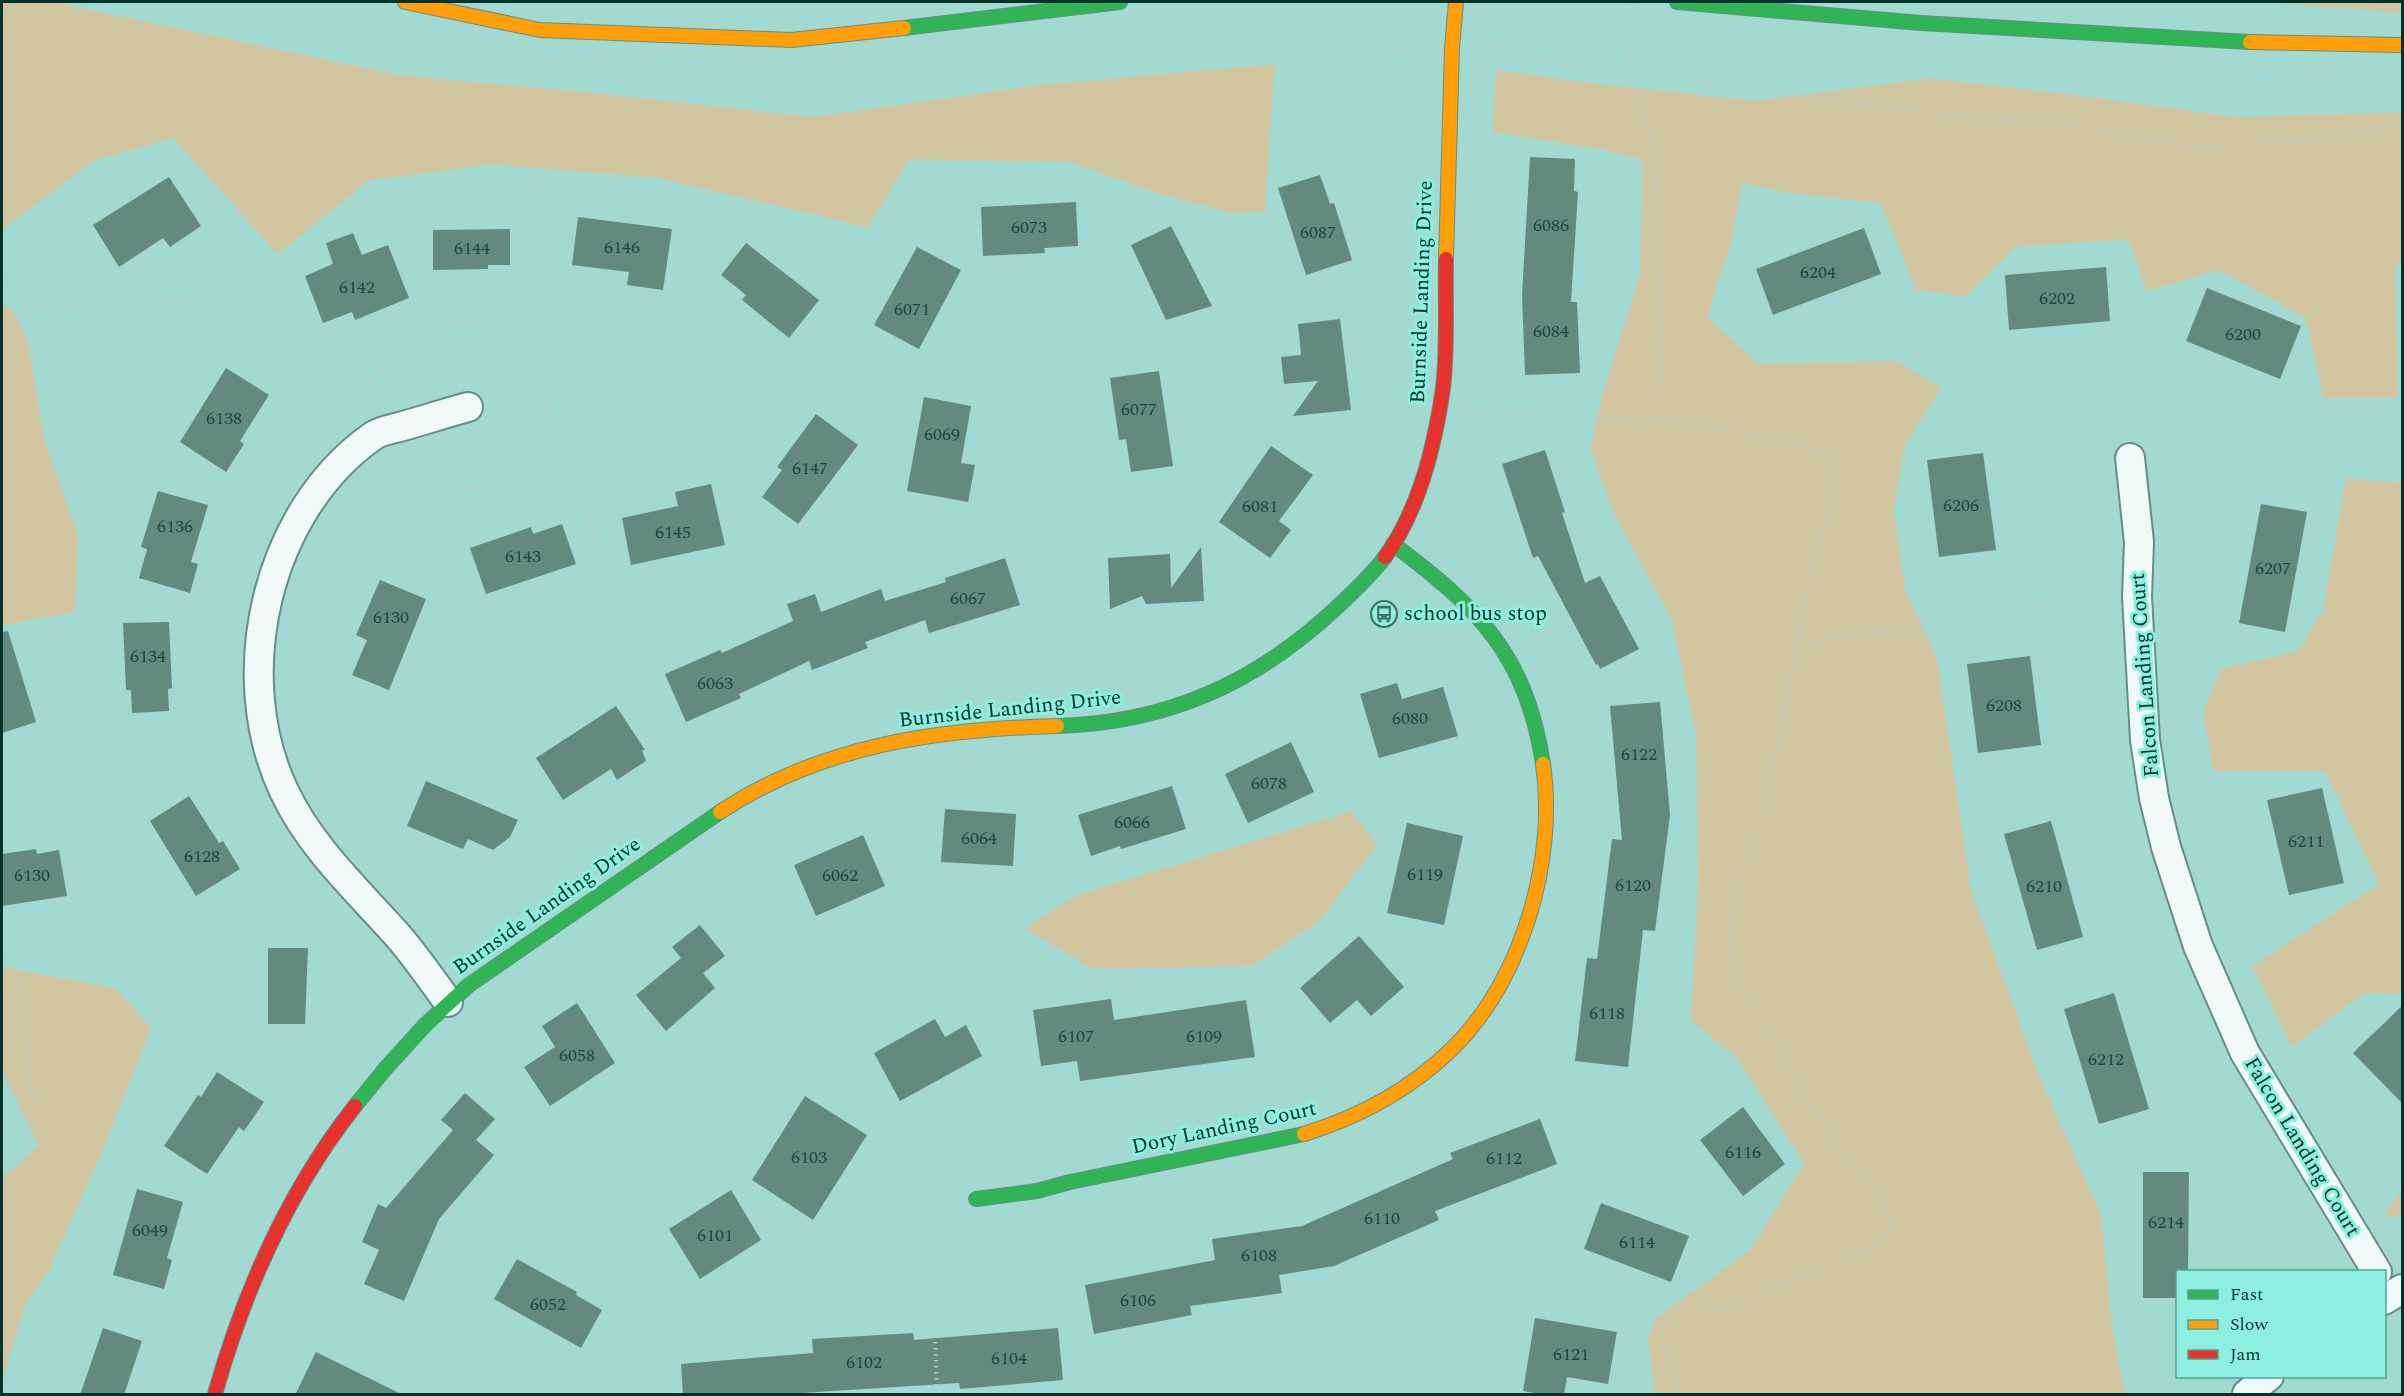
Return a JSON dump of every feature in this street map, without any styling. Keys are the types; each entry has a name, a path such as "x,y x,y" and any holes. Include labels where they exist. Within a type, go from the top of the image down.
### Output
{"street":[{"path":"405,2 540,30 791,39 890,30 1120,2"},
{"name":"Burnside Landing Drive","path":"215,1395 233,1332 263,1258 283,1218 325,1148 392,1061 448,1002 469,985 711,817 788,774 857,749 919,735 1110,722 1153,714 1201,699 1246,678 1282,655 1316,628 1362,583 1394,544 1419,487 1436,427 1443,386 1452,48 1456,2"},
{"path":"1677,2 1932,24 2245,42 2403,45"},
{"path":"448,1002 401,940 314,842 284,792 265,735 258,668 262,621 275,568 299,519 315,494 348,455 375,434 468,407"},
{"name":"Falcon Landing Court","path":"2130,458 2139,542 2137,597 2145,740 2154,798 2166,847 2198,946 2245,1053 2376,1270"},
{"name":"Dory Landing Court","path":"976,1199 1037,1191 1070,1182 1325,1129 1369,1109 1406,1087 1435,1064 1472,1026 1484,1008 1506,972 1528,922 1538,886 1547,819 1542,751 1534,716 1521,682 1507,654 1490,629 1455,591 1394,544"},
{"path":"2247,1395 2268,1378"}],"path":[{"path":"1634,2 1630,75 1656,148 1664,420"},
{"path":"199,49 216,8"},
{"path":"1499,46 1519,57 1630,75 1669,77 1751,91 1825,98 1901,109 2058,123 2176,145 2210,146 2295,142 2403,125"},
{"path":"2,280 34,306 97,302 208,301 232,313 333,418 423,331 441,324 468,320 505,330 528,349 545,378 547,408 538,446 520,469 502,482 473,488 442,486 403,471 388,471 377,476"},
{"path":"1474,413 1664,420 1741,432 1826,453 1836,468 1823,528 1812,563 1768,801 1734,897 1731,936 1734,972 1829,1131 1854,1168 1887,1208 1891,1229 1881,1243 1723,1309 1681,1307 1665,1317 1664,1343 1679,1395"},
{"path":"538,446 568,450 607,575 609,645 688,787"},
{"path":"1796,643 1970,621 2037,606 2100,599"},
{"path":"298,724 328,800"},
{"path":"693,872 754,963 785,1002 855,1077 918,1138"},
{"path":"422,912 433,922 451,931"},
{"path":"2,958 21,987 33,1100 29,1152 2,1193"},
{"path":"933,1270 937,1395"}],"shaded area":[{"path":"2,2 53,2 399,75 585,92 813,117 1039,85 1275,64 1265,211 1235,214 1156,193 1071,162 909,159 868,227 652,177 490,165 369,180 278,254 173,138 93,161 2,230"},
{"path":"2270,2 2402,2 2402,13 2400,13"},
{"path":"1496,70 1755,101 1930,78 2235,117 2402,112 2402,265 2395,265 2398,398 2323,398 2306,318 2219,270 2147,291 2128,239 2016,247 1964,297 1916,290 1881,203 1790,193 1742,183 1731,243 1707,317 1759,364 1897,361 1941,388 1904,446 1894,511 1905,590 1937,659 1971,890 2039,1076 2101,1215 2112,1327 2125,1394 1655,1394 1648,1337 1656,1318 1750,1250 1804,1164 1738,1059 1691,1020 1698,880 1696,736 1672,620 1615,516 1590,448 1605,385 1640,276 1643,160 1605,150 1492,132"},
{"path":"2,304 13,311 28,342 44,438 78,536 75,612 2,625"},
{"path":"2346,478 2402,483 2402,994 2364,993 2292,1047 2252,966 2379,884 2325,771 2213,771 2203,712 2221,669 2299,651 2323,609"},
{"path":"1352,811 1377,845 1320,920 1252,966 1093,969 1025,929 1074,896"},
{"path":"2,967 115,988 151,1028 102,1152 48,1272 25,1305 2,1381 2,1178 39,1146 2,1070"},
{"path":"2402,1191 2402,1218 2384,1214"}],"building":[{"path":"1530,157 1575,159 1574,191 1578,192 1571,302 1577,302 1580,373 1525,375 1522,295"},
{"path":"1320,175 1330,204 1334,203 1352,260 1306,275 1278,188"},
{"path":"169,177 201,226 170,247 163,238 119,267 93,225"},
{"path":"1076,202 1078,246 1044,248 1045,253 983,256 981,207"},
{"path":"578,217 672,229 663,290 627,285 629,272 572,265"},
{"path":"1171,226 1212,306 1166,320 1131,245"},
{"path":"1864,228 1881,274 1773,315 1756,269"},
{"path":"510,229 510,265 488,265 488,269 433,270 433,230"},
{"path":"353,233 362,255 388,245 409,298 355,320 352,312 323,323 305,276 333,264 326,243"},
{"path":"746,243 819,300 789,338 742,300 746,295 721,275"},
{"path":"917,247 961,270 919,349 874,325"},
{"path":"2106,267 2110,321 2009,330 2005,275"},
{"path":"2207,288 2301,326 2280,379 2186,341"},
{"path":"1340,319 1351,410 1293,416 1318,381 1284,384 1281,357 1301,355 1298,324"},
{"path":"226,368 269,395 240,441 244,444 226,472 180,442"},
{"path":"1159,371 1173,466 1131,472 1126,439 1119,440 1110,378"},
{"path":"924,397 971,406 961,463 975,465 968,502 907,491"},
{"path":"816,414 858,445 798,524 762,497 782,470 777,467"},
{"path":"1271,446 1313,475 1279,521 1291,530 1270,558 1219,522"},
{"path":"1545,450 1565,512 1562,513 1585,583 1600,576 1639,649 1600,669 1538,556 1533,558 1502,464"},
{"path":"1983,453 1996,550 1939,557 1927,460"},
{"path":"711,484 725,545 631,565 622,518 678,506 675,492"},
{"path":"158,491 208,505 191,562 198,564 190,593 139,578 147,549 141,547"},
{"path":"2261,504 2307,512 2285,632 2239,623"},
{"path":"562,524 576,564 486,594 470,548 531,527 533,534"},
{"path":"1201,547 1204,601 1146,604 1142,596 1110,609 1108,558 1170,554 1171,588"},
{"path":"1005,558 1020,605 929,633 925,620 865,642 868,648 812,670 809,661 739,694 741,698 686,722 665,674 720,650 722,653 793,621 787,604 815,594 821,612 881,589 885,601 946,582 945,578"},
{"path":"380,580 426,599 389,690 352,675 367,640 356,635"},
{"path":"169,622 172,688 168,689 169,711 132,713 131,690 126,690 123,623"},
{"path":"8,631 36,722 2,733 2,632"},
{"path":"2030,656 2041,745 1978,753 1967,664"},
{"path":"1397,683 1402,699 1443,687 1458,736 1379,758 1360,694"},
{"path":"1660,702 1670,815 1655,931 1643,930 1628,1067 1575,1061 1587,958 1597,959 1612,839 1622,840 1610,706"},
{"path":"616,706 645,750 642,750 646,761 617,780 611,769 563,800 536,758"},
{"path":"1291,742 1314,792 1248,823 1225,774"},
{"path":"426,781 518,820 510,837 493,850 468,839 463,849 407,826"},
{"path":"1172,786 1186,829 1091,856 1078,815"},
{"path":"2322,788 2344,883 2289,895 2267,800"},
{"path":"189,796 219,843 223,841 240,869 196,896 150,821"},
{"path":"945,809 1016,814 1013,866 941,862"},
{"path":"2051,821 2083,937 2037,950 2004,834"},
{"path":"1407,823 1463,836 1444,925 1387,913"},
{"path":"863,835 885,886 816,916 794,865"},
{"path":"36,849 37,854 59,850 67,896 2,906 2,854"},
{"path":"700,925 725,956 703,973 715,988 666,1031 636,995 681,958 672,947"},
{"path":"1359,936 1404,987 1371,1016 1357,1000 1330,1023 1300,988"},
{"path":"268,948 308,948 305,1024 268,1024"},
{"path":"2114,993 2149,1109 2099,1124 2064,1009"},
{"path":"1111,999 1114,1020 1246,1000 1255,1057 1080,1081 1077,1061 1041,1066 1033,1010"},
{"path":"577,1003 615,1063 550,1106 524,1067 555,1047 542,1026"},
{"path":"2403,1005 2403,1104 2353,1053"},
{"path":"935,1019 945,1037 966,1025 982,1056 900,1101 874,1053"},
{"path":"217,1072 264,1102 244,1131 239,1127 207,1174 164,1146 198,1095 201,1097"},
{"path":"465,1093 495,1119 476,1140 494,1155 439,1219 404,1301 364,1284 379,1250 362,1242 378,1204 386,1208 453,1130 441,1120"},
{"path":"805,1096 867,1135 813,1220 752,1180"},
{"path":"1743,1107 1785,1164 1743,1196 1700,1140"},
{"path":"1540,1119 1557,1164 1435,1211 1439,1220 1334,1266 1279,1275 1282,1293 1190,1306 1192,1315 1094,1334 1085,1285 1215,1260 1212,1239 1302,1226 1453,1159 1450,1153"},
{"path":"2143,1172 2189,1172 2188,1270 2176,1270 2176,1298 2143,1298"},
{"path":"137,1189 183,1202 167,1258 172,1260 164,1289 113,1275"},
{"path":"731,1190 761,1240 700,1279 669,1229"},
{"path":"1601,1203 1689,1236 1671,1282 1584,1249"},
{"path":"517,1259 577,1292 576,1295 602,1310 581,1348 494,1299"},
{"path":"1535,1318 1617,1332 1608,1384 1567,1377 1564,1395 1545,1395 1523,1391"},
{"path":"103,1328 142,1341 124,1395 80,1395"},
{"path":"1058,1328 1063,1380 960,1389 959,1383 770,1395 683,1395 681,1364 813,1353 812,1339 913,1333 914,1340"},
{"path":"316,1352 403,1395 295,1395"}],"traffic: fast":[{"path":"904,28 1120,2"},
{"path":"1677,2 1921,23 2250,42"},
{"path":"1393,544 1450,590 1494,637 1524,692 1535,726 1543,764"},
{"path":"1057,726 1135,717 1206,695 1240,678 1304,636 1354,591 1385,557"},
{"path":"355,1106 426,1024 469,985 720,812"},
{"path":"976,1199 1037,1191 1070,1182 1304,1134"}],"traffic: slow":[{"path":"405,2 540,30 791,40 904,28"},
{"path":"1446,259 1452,48 1456,2"},
{"path":"2250,42 2402,45"},
{"path":"720,812 759,789 799,771 840,756 882,745 968,731 1057,726"},
{"path":"1304,1134 1364,1110 1420,1076 1453,1048 1477,1020 1498,988 1529,916 1539,878 1545,839 1546,801 1543,764"}],"traffic: jam":[{"path":"1385,557 1397,539 1416,498 1435,432 1445,372 1446,259"},
{"path":"215,1394 254,1280 271,1243 309,1172 355,1106"}],"place":[{"name":"school bus stop","path":"1384,614"}]}
